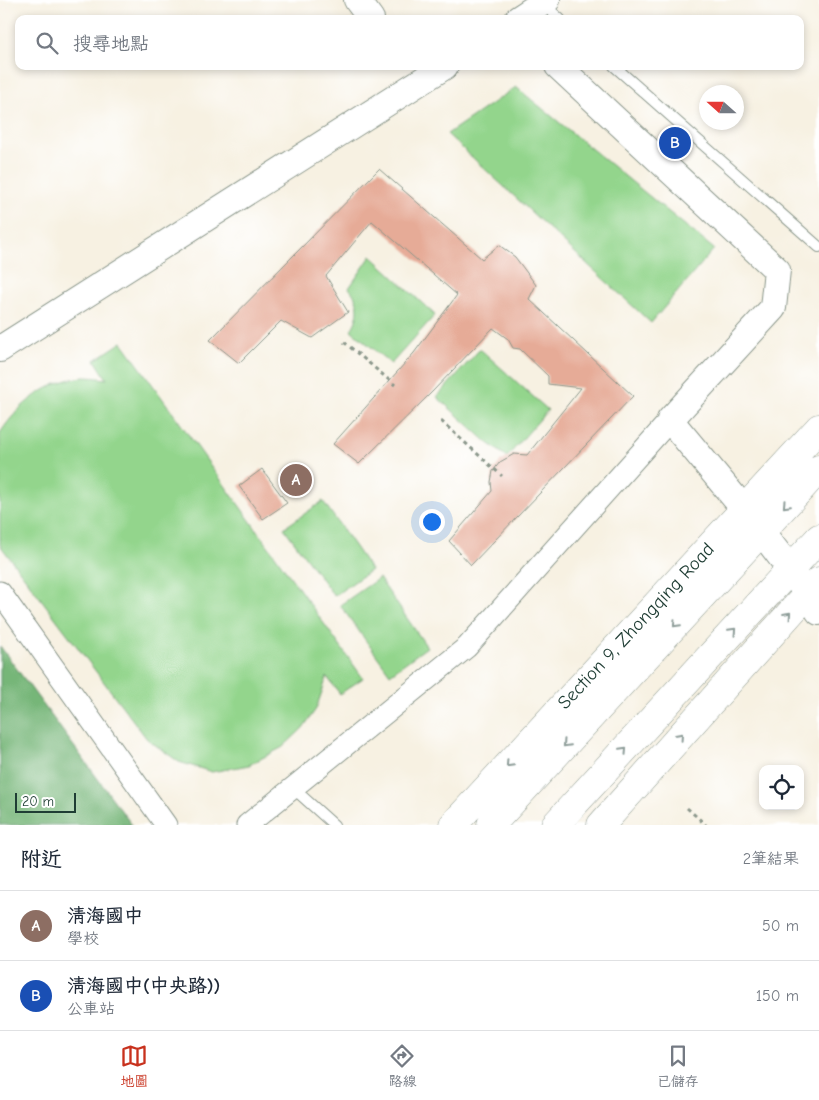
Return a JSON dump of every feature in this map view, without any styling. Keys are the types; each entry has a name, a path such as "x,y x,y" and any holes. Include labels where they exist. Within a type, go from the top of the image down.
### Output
{"main road":[{"name":"Section 9, Zhongqing Road","path":"453,825 819,428"},
{"name":"Section 9, Zhongqing Road","path":"491,825 819,469"},
{"path":"555,825 819,538"},
{"path":"601,825 815,596"}],"street":[{"path":"357,0 368,15"},
{"path":"529,15 550,7"},
{"path":"0,349 414,74 430,70"},
{"path":"247,825 467,648 670,420 773,308 777,270 562,70"},
{"path":"670,420 744,509 790,569 815,596"},
{"path":"0,593 166,825"}],"lane":[{"path":"619,70 819,248"},
{"path":"293,788 334,825"}],"path":[{"path":"344,342 395,385"},
{"path":"441,421 502,476"},
{"path":"687,808 706,825"}],"green space":[{"path":"516,87 714,249 651,323 447,134"},
{"path":"371,256 435,315 391,364 351,330 358,314 358,308 353,293 349,288"},
{"path":"122,342 363,678 340,694 327,677 316,709 303,728 283,747 249,765 212,772 179,762 147,739 0,545 0,433 16,412 46,389 71,379 84,377 107,379 95,360"},
{"path":"480,349 548,410 507,457 487,442 437,397"},
{"path":"323,501 371,570 334,596 284,528"},
{"path":"379,578 427,647 390,674 340,605"},
{"path":"0,646 132,825 0,825"}],"building":[{"path":"379,169 482,259 499,245 515,257 536,285 529,299 633,396 471,565 449,541 492,491 493,471 500,462 514,454 527,455 581,388 548,384 548,376 520,349 513,348 508,339 493,328 359,464 333,444 414,353 457,295 372,221 326,276 348,312 312,338 281,321 239,363 210,340"},
{"path":"262,469 287,503 263,519 239,486"}],"place":[{"name":"清海國中(中央路))","path":"675,143"},
{"name":"清海國中","path":"296,480"}]}
